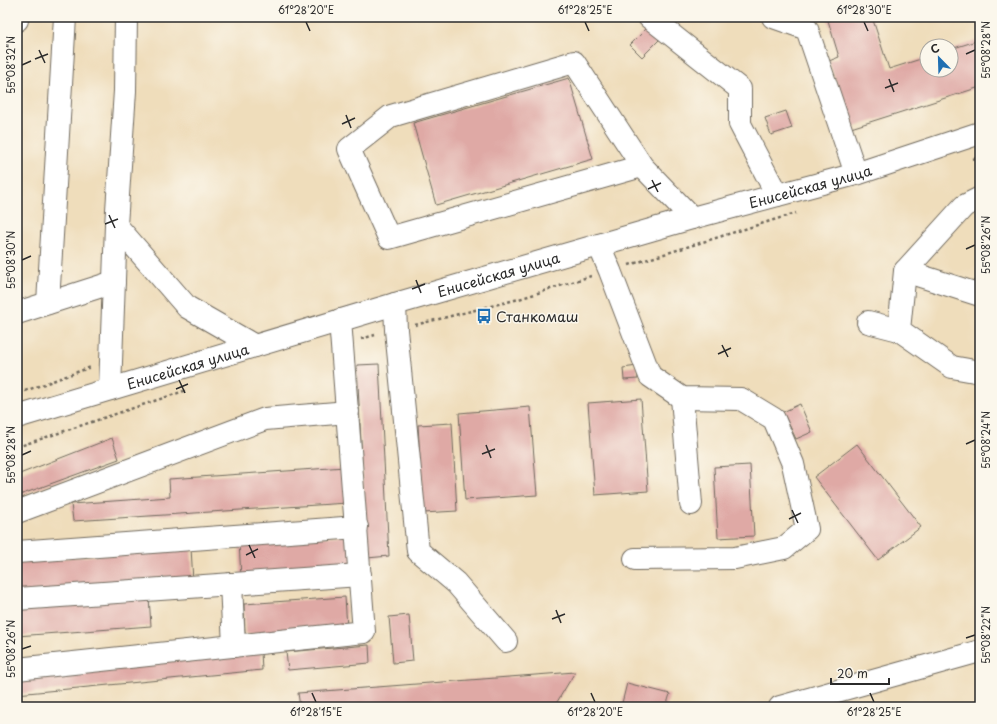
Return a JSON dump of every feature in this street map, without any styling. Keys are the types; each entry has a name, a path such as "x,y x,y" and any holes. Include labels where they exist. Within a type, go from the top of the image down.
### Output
{"street":[{"path":"48,303 65,17"},
{"path":"110,389 116,225 125,92 126,17"},
{"path":"649,17 740,89 740,124 777,195"},
{"path":"772,17 807,29 856,174"},
{"path":"642,166 389,238 349,149 391,116 574,62 642,166 692,218"},
{"name":"Енисейская улица","path":"17,417 395,304 692,218 856,174 980,133"},
{"path":"899,330 904,271 964,206 980,198"},
{"path":"116,225 187,307 255,346"},
{"path":"599,245 650,376 682,398 741,399 774,419 793,464 807,529 784,548 735,558 635,559"},
{"path":"904,271 980,295"},
{"path":"17,313 114,282"},
{"path":"395,304 396,330 418,551 456,583 506,641"},
{"path":"17,669 364,632 343,343 340,320"},
{"path":"868,322 899,330 952,367 980,372"},
{"path":"682,398 691,504"},
{"path":"17,512 265,419 348,412"},
{"path":"17,552 357,526"},
{"path":"17,599 360,576"},
{"path":"231,584 234,646"},
{"path":"780,707 980,651"}],"path":[{"path":"972,159 980,157"},
{"path":"343,343 519,298 799,213"},
{"path":"24,391 111,359"},
{"path":"17,447 190,389"}],"building":[{"path":"827,17 872,17 889,69 919,60 919,78 959,78 959,46 976,41 980,53 980,87 851,128 829,61 839,57"},
{"path":"647,28 659,40 642,57 630,45"},
{"path":"569,78 593,159 436,205 413,123"},
{"path":"786,111 792,128 771,135 765,118"},
{"path":"379,364 389,556 367,558 357,365"},
{"path":"637,366 638,379 624,380 623,368"},
{"path":"641,399 648,491 595,495 588,403"},
{"path":"800,404 812,432 796,439 783,412"},
{"path":"530,407 537,495 465,500 459,413"},
{"path":"452,423 457,511 423,513 418,425"},
{"path":"112,438 119,459 17,496 17,475"},
{"path":"857,444 921,527 878,560 814,477"},
{"path":"750,465 754,536 718,538 714,467"},
{"path":"345,467 347,503 73,521 71,504 170,497 169,479"},
{"path":"355,535 357,570 241,577 239,542"},
{"path":"191,548 193,581 17,595 17,562"},
{"path":"149,597 151,626 17,636 17,606"},
{"path":"345,597 347,628 245,635 244,604"},
{"path":"409,615 413,661 393,663 389,617"},
{"path":"369,645 370,663 288,670 286,652"},
{"path":"261,652 262,670 17,694 17,676"},
{"path":"575,672 554,707 300,707 298,693"},
{"path":"627,683 670,694 666,707 621,707"}],"place":[{"name":"Станкомаш","path":"484,316"}]}
